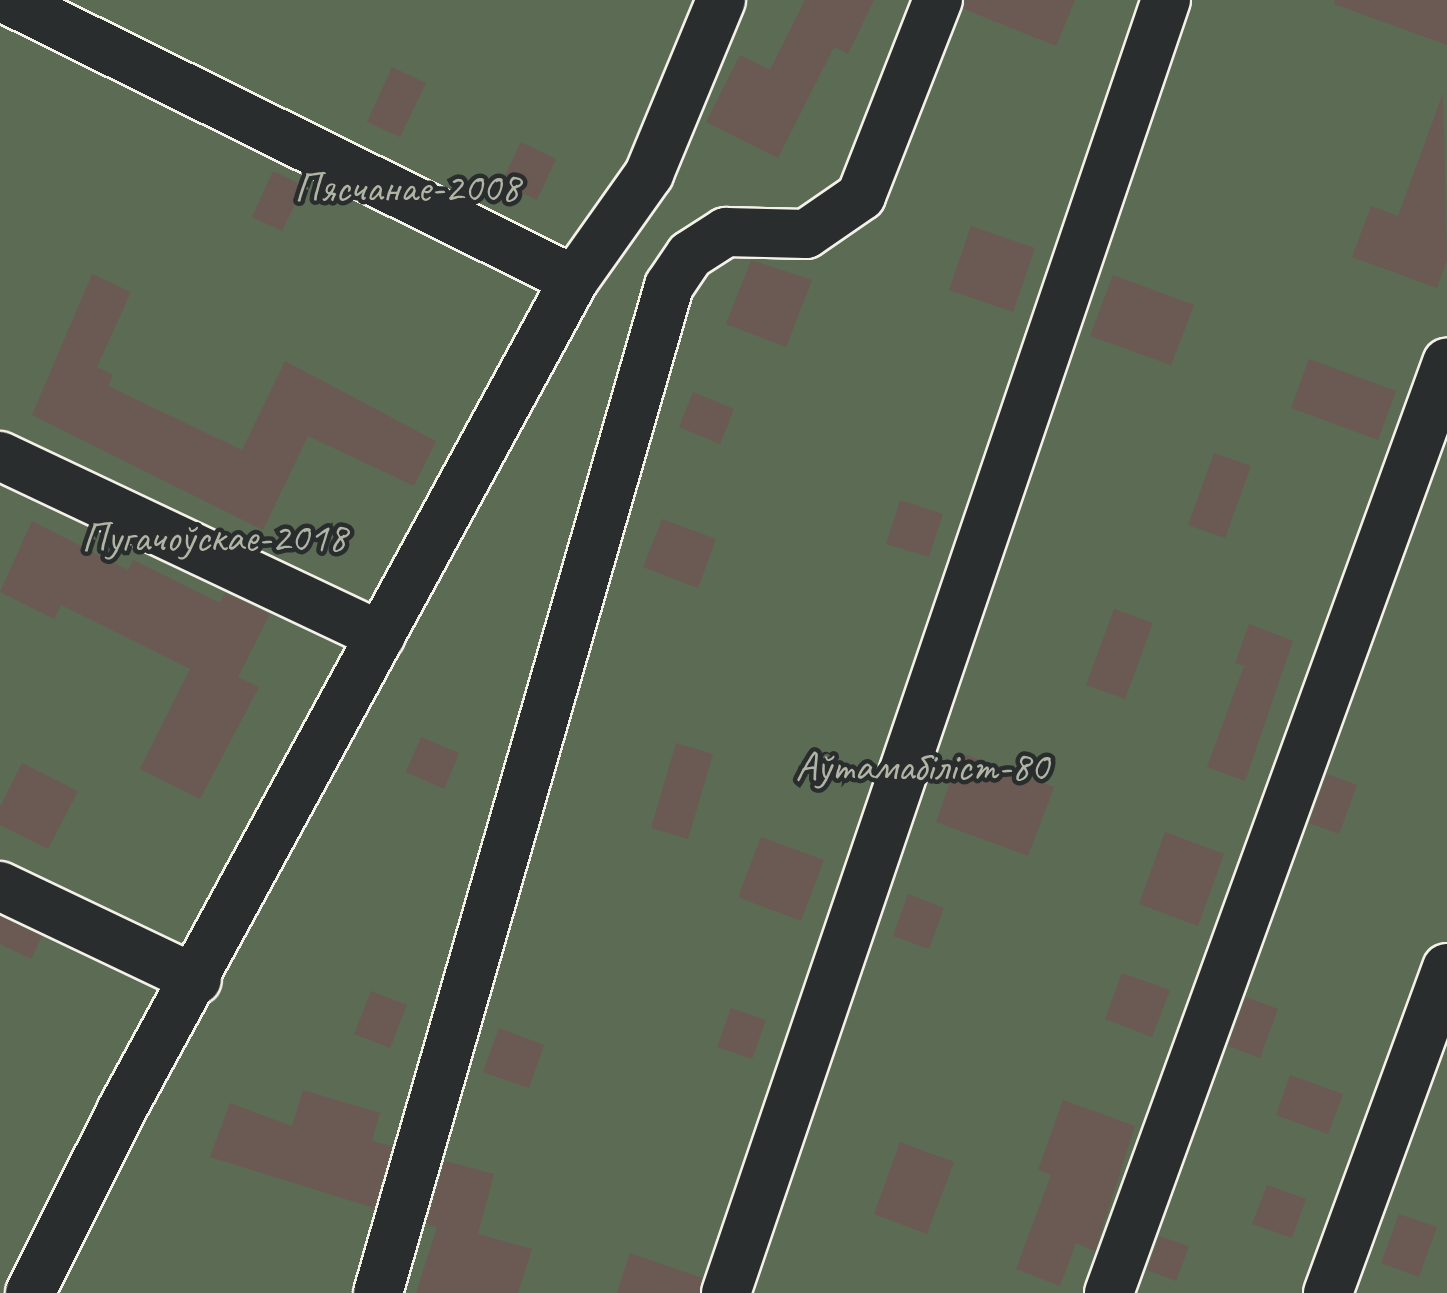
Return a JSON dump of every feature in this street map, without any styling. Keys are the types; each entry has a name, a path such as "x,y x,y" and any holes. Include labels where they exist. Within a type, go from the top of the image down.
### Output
{"lane":[{"path":"8,0 574,280"},
{"path":"30,1293 121,1112 197,980 574,280 649,174 720,0"},
{"path":"378,1293 669,286 690,255 726,232 806,234 862,196 938,0"},
{"path":"726,1293 1166,0"},
{"path":"1109,1293 1447,363"},
{"path":"0,456 381,636"},
{"path":"0,886 197,980"},
{"path":"1328,1293 1447,968"}],"green space":[{"name":"Аўтамабіліст-80","path":"0,0 1447,0 1447,1293 0,1293"}],"building":[{"path":"805,0 874,0 848,54 834,47 778,158 706,122 740,55 770,70"},
{"path":"965,0 1075,0 1056,46 964,9"},
{"path":"1335,0 1447,0 1447,45 1334,4"},
{"path":"392,67 426,83 400,137 367,122"},
{"path":"1443,93 1447,261 1437,288 1352,257 1371,206 1398,216"},
{"path":"521,142 556,159 537,200 501,183"},
{"path":"273,171 304,186 282,231 252,217"},
{"path":"971,226 1035,248 1013,312 949,290"},
{"path":"751,260 812,280 786,347 726,324"},
{"path":"92,274 131,292 97,367 113,375 108,386 242,450 285,361 436,441 414,486 308,436 263,530 32,415"},
{"path":"1113,275 1194,305 1171,365 1090,336"},
{"path":"1309,359 1396,391 1378,440 1291,408"},
{"path":"693,392 734,409 720,444 679,427"},
{"path":"1214,453 1251,466 1225,538 1188,525"},
{"path":"900,500 943,514 929,557 886,544"},
{"path":"662,519 716,539 698,588 643,567"},
{"path":"32,521 128,570 133,560 220,603 225,593 270,614 238,677 259,687 200,799 140,769 190,669 61,605 54,619 0,592"},
{"path":"1114,609 1153,623 1125,699 1086,685"},
{"path":"1249,624 1293,641 1245,781 1207,767 1244,666 1235,663"},
{"path":"421,737 459,753 444,789 406,772"},
{"path":"676,743 713,754 688,839 651,828"},
{"path":"961,753 1054,787 1028,856 936,822"},
{"path":"22,763 78,791 48,849 0,825 0,807"},
{"path":"1327,774 1357,785 1339,834 1309,823"},
{"path":"1165,832 1224,854 1198,926 1139,904"},
{"path":"761,837 824,860 801,921 738,897"},
{"path":"908,894 944,908 929,949 893,936"},
{"path":"0,916 42,936 31,959 0,944"},
{"path":"1122,973 1170,990 1152,1037 1105,1019"},
{"path":"371,991 407,1005 390,1048 354,1034"},
{"path":"1246,997 1278,1009 1260,1058 1228,1046"},
{"path":"731,1008 766,1020 752,1059 717,1047"},
{"path":"499,1028 544,1045 529,1088 483,1072"},
{"path":"1290,1075 1343,1094 1328,1134 1276,1115"},
{"path":"303,1090 380,1113 372,1141 392,1146 374,1208 210,1157 230,1103 292,1126"},
{"path":"1063,1100 1135,1126 1095,1251 1076,1243 1060,1286 1016,1269 1051,1175 1038,1170"},
{"path":"900,1142 954,1162 927,1234 874,1214"},
{"path":"445,1161 494,1174 478,1234 532,1249 518,1293 416,1293 437,1227 426,1224"},
{"path":"1267,1185 1306,1199 1292,1238 1252,1224"},
{"path":"1399,1214 1437,1227 1419,1277 1381,1263"},
{"path":"1159,1236 1189,1246 1176,1281 1147,1270"},
{"path":"630,1253 702,1278 699,1293 617,1293"}],"park label":[{"name":"Пясчанае-2008","path":"407,188"},
{"name":"Пугачоўскае-2018","path":"214,538"}]}
